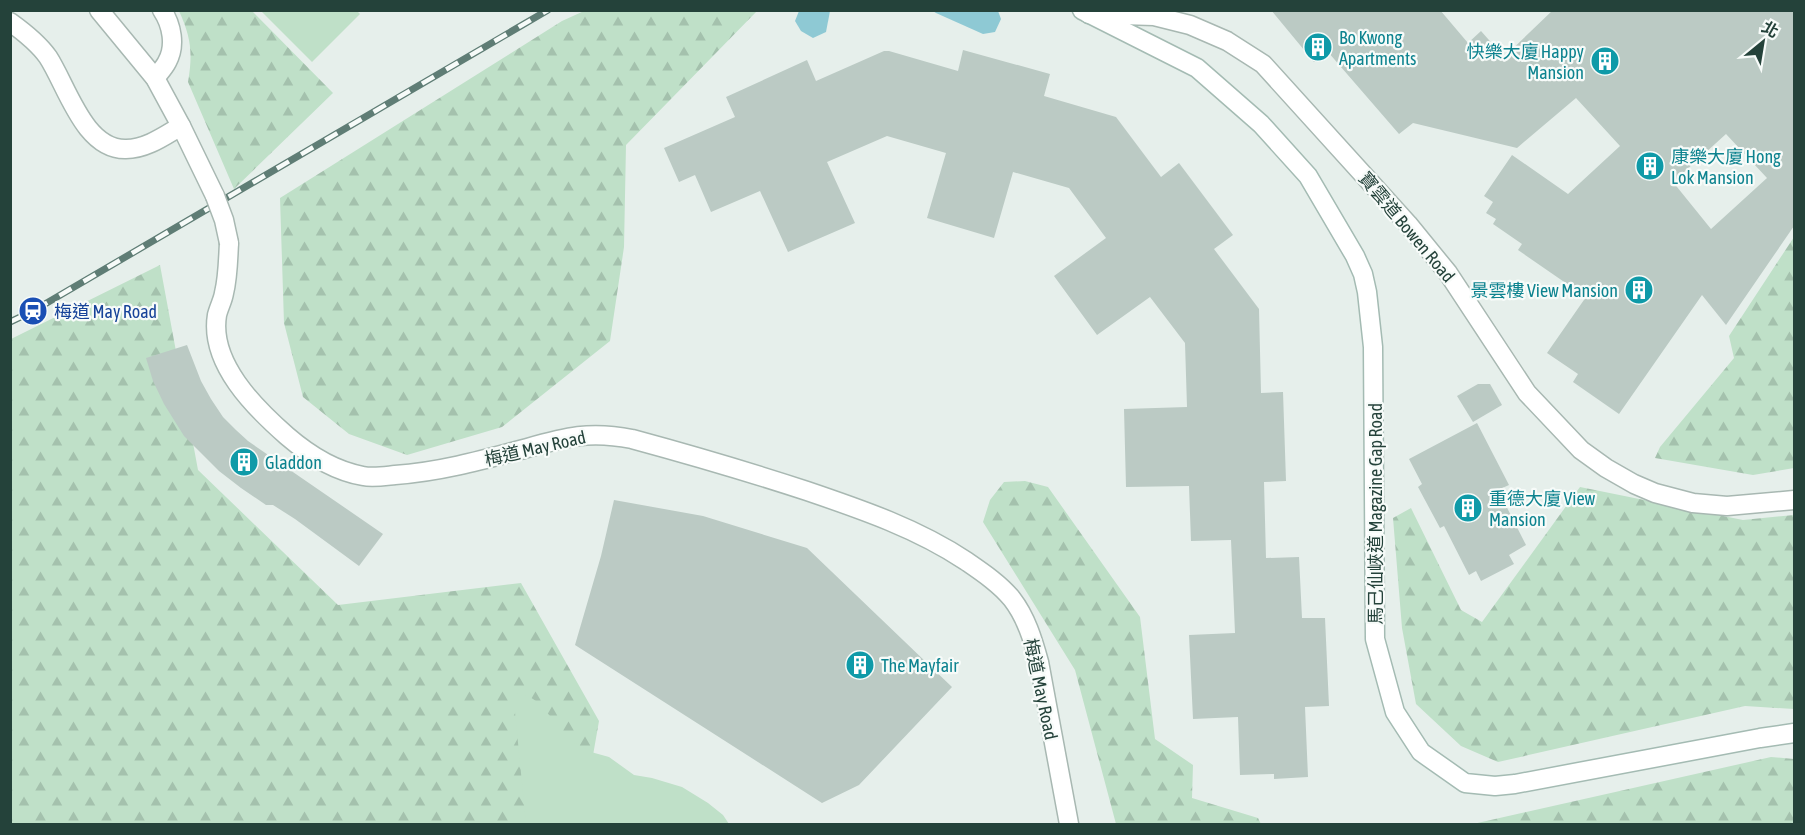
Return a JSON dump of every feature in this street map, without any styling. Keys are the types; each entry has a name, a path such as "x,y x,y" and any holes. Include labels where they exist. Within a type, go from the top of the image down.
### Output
{"street":[{"name":"梅道 May Road","path":"99,10 155,78 181,126 224,220 229,243 227,276 217,315 217,332 226,366 247,398 297,445 347,472 366,477 444,470 564,438 611,434 764,477 849,505 925,537 977,568 1011,598 1023,616 1033,639 1039,662 1069,825"},
{"path":"155,78 168,61 173,42 169,21 162,10"},
{"name":"寶雲道 Bowen Road","path":"1086,12 1154,16 1190,25 1227,41 1263,64 1408,224 1448,273 1527,393 1581,450 1606,468 1655,493 1693,503 1727,506 1794,500"},
{"name":"馬己仙峽道 Magazine Gap Road","path":"1086,12 1197,68 1261,124 1308,176 1355,256 1363,274 1367,292 1373,346 1375,639 1395,712 1421,752 1465,783 1495,786 1794,733"},
{"path":"10,22 34,41 46,55 83,122 101,141 113,147 136,148 181,126"}],"green space":[{"path":"179,11 252,11 333,93 234,189 188,82 190,45"},
{"path":"261,11 357,11 360,14 312,62"},
{"path":"584,11 757,11 626,145 624,247 610,341 502,427 407,455 349,434 303,397 284,323 280,198 562,21"},
{"path":"1794,237 1794,468 1753,475 1655,458 1660,447 1734,358 1729,336"},
{"path":"160,265 198,470 338,605 521,583 599,721 581,824 11,824 11,339"},
{"path":"1025,481 1048,487 1140,617 1155,739 1193,765 1192,798 1258,818 1261,824 1116,824 1075,670 983,522 990,500 1004,482"},
{"path":"1580,487 1743,520 1794,515 1794,709 1745,706 1498,762 1461,746 1416,704 1402,628 1393,518 1411,508 1461,610 1482,622"},
{"path":"513,692 530,697 539,703 571,741 591,752 609,757 634,775 682,787 708,803 723,815 729,824 526,824"},
{"path":"1771,757 1794,759 1794,824 1473,824"}],"water":[{"path":"799,11 830,11 826,32 813,38 801,31 795,21"},
{"path":"933,11 998,11 1001,19 995,32 983,34"}],"building":[{"path":"1271,10 1440,10 1468,43 1481,31 1504,57 1553,10 1794,10 1794,226 1726,325 1702,295 1619,414 1573,382 1578,374 1547,353 1586,297 1518,250 1522,244 1493,224 1496,219 1486,213 1493,202 1484,196 1512,155 1568,194 1620,146 1576,98 1517,148 1413,123 1399,134 1328,52 1314,62","holes":["1726,134 1767,178 1711,229 1673,182"]},
{"path":"963,50 1050,74 1044,96 1116,117 1161,177 1179,163 1233,235 1214,249 1259,309 1261,393 1283,392 1286,481 1264,482 1266,558 1299,557 1302,618 1325,618 1329,706 1305,707 1308,777 1274,779 1274,774 1240,775 1238,717 1193,719 1189,635 1235,633 1231,540 1191,541 1189,486 1126,487 1124,409 1187,407 1185,343 1150,297 1097,335 1054,276 1106,238 1069,188 1013,172 994,238 927,218 946,153 887,136 827,162 855,223 788,252 760,191 711,212 695,175 679,182 664,148 735,117 726,97 807,60 816,81 884,51 958,71"},
{"name":"Gladdon","path":"187,345 201,381 211,399 223,417 236,430 248,441 383,534 359,566 295,519 273,505 266,505 241,488 219,471 184,436 164,404 153,381 146,358"},
{"path":"1478,384 1490,384 1502,405 1473,422 1457,396"},
{"name":"重德大廈 View Mansion","path":"1477,423 1509,485 1498,490 1526,545 1509,555 1514,564 1481,581 1476,571 1469,575 1444,526 1440,528 1418,487 1422,484 1409,459"},
{"path":"614,500 703,516 807,548 952,687 859,785 822,803 575,645 601,556"}],"railway":[{"path":"10,322 33,311 548,10"}],"place":[{"name":"Bo Kwong Apartments","path":"1318,47"},
{"name":"快樂大廈 Happy Mansion","path":"1605,61"},
{"name":"康樂大廈 Hong Lok Mansion","path":"1650,166"},
{"name":"景雲樓 View Mansion","path":"1639,290"},
{"name":"梅道 May Road","path":"33,311"},
{"name":"Gladdon","path":"244,462"},
{"name":"重德大廈 View Mansion","path":"1468,508"},
{"name":"The Mayfair","path":"860,665"}]}
